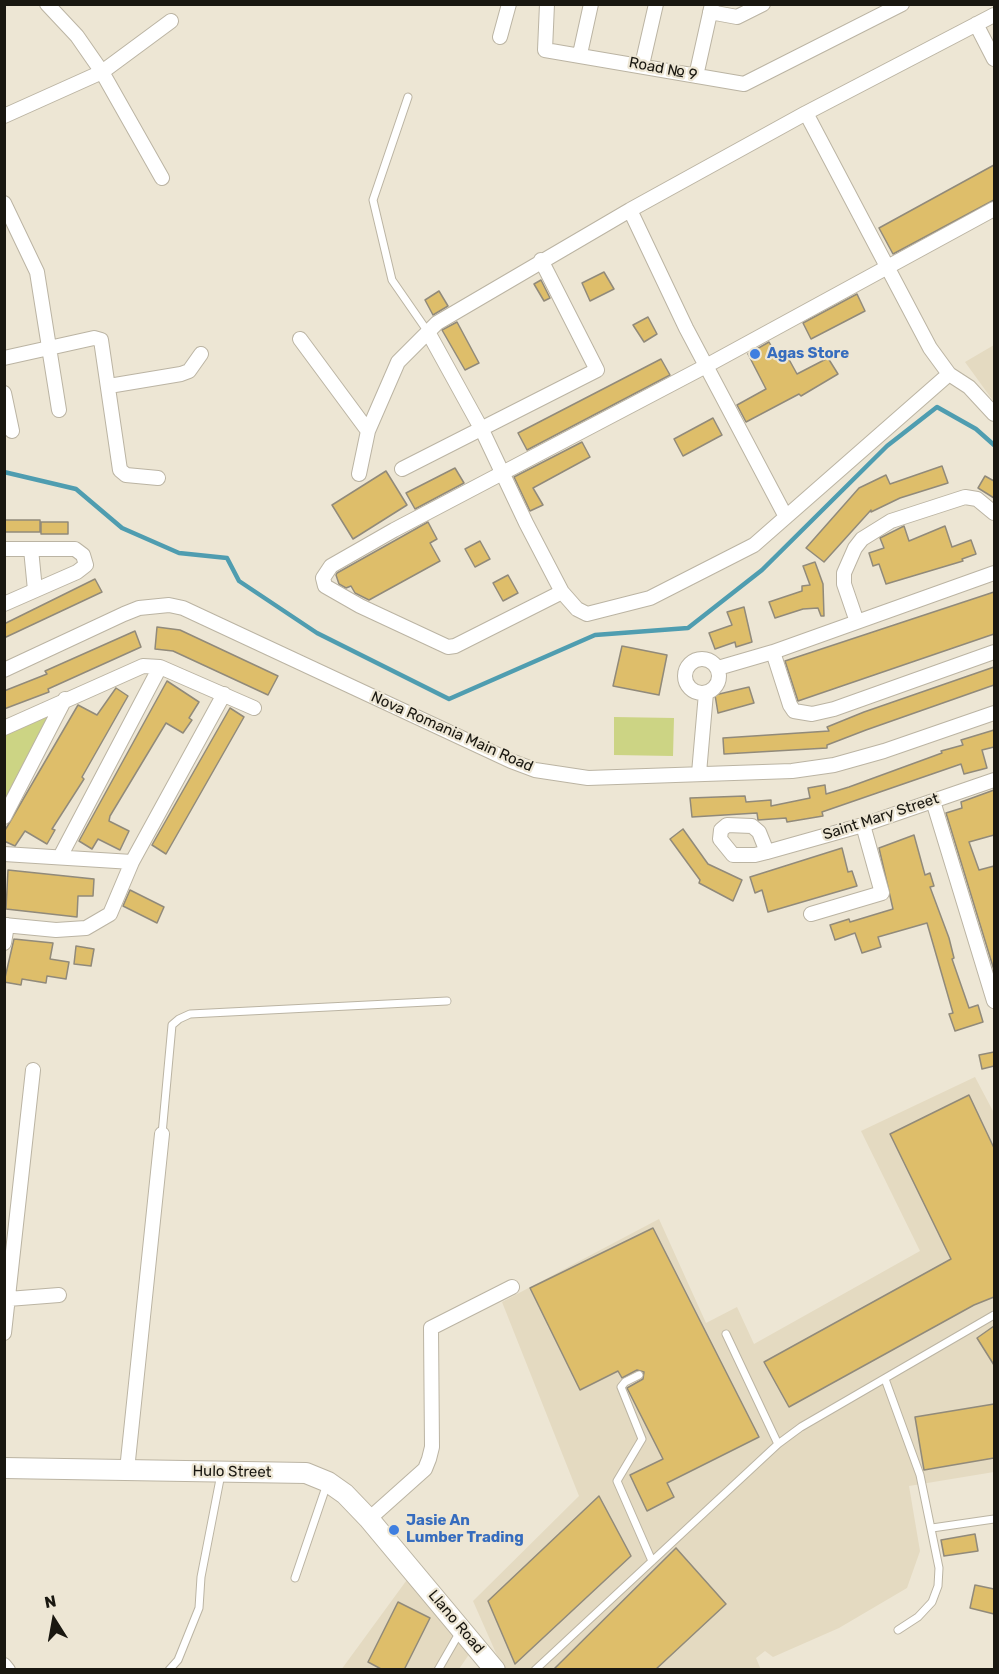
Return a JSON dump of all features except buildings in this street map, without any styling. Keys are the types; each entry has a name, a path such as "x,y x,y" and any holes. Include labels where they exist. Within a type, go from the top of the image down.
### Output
{"main road":[{"name":"Hulo Street","path":"4,1468 306,1473 328,1482 345,1494 417,1575"},
{"name":"Llano Road","path":"417,1575 495,1670"}],"street":[{"path":"47,4 77,36 102,72 162,178"},
{"path":"500,38 509,4"},
{"name":"Road № 9","path":"547,4 545,50 746,83 875,18"},
{"path":"580,54 591,4"},
{"path":"642,65 656,4"},
{"path":"696,76 711,8 737,17 763,4"},
{"path":"868,4 875,18 902,4"},
{"path":"359,474 368,431 398,362 436,323 630,210 806,113 994,15"},
{"path":"4,116 102,72 171,21"},
{"path":"976,24 994,59"},
{"path":"806,113 934,355 950,374 969,387 994,414"},
{"path":"4,203 37,272 47,348 59,410"},
{"path":"562,591 455,646 448,647 360,606 326,586 323,578 331,566 994,209"},
{"path":"630,210 706,366 786,517"},
{"path":"402,470 597,370 541,260"},
{"path":"428,332 482,430 501,474 562,591 577,609 587,614 650,598 754,545 852,456 950,374"},
{"path":"4,358 99,338 110,386 120,470 126,475 158,478"},
{"path":"300,339 368,431"},
{"path":"110,386 182,374 189,371 201,354"},
{"path":"4,393 12,431"},
{"path":"857,622 844,584 844,573 855,548 862,539 891,521 965,497 977,499 994,513"},
{"path":"4,549 75,549 83,555 86,565 77,572 4,604"},
{"path":"31,549 35,590"},
{"path":"718,668 773,652 994,573"},
{"name":"Nova Romania Main Road","path":"4,670 139,608 169,605 183,608 535,770 588,778 792,771 834,765 884,752 994,713"},
{"path":"773,652 790,705 794,711 812,714 834,709 994,652"},
{"path":"696,659 709,660 718,668 719,680 716,687 706,693 695,692 686,684 687,667 696,659"},
{"path":"4,728 143,666 160,667 254,708"},
{"path":"60,856 160,667"},
{"path":"699,773 706,693"},
{"path":"4,943 6,925 56,930 86,928 110,914 132,862 224,694"},
{"path":"4,817 65,699"},
{"name":"Saint Mary Street","path":"767,852 863,825 994,780"},
{"path":"933,801 994,1001"},
{"path":"811,915 882,893 863,825"},
{"path":"4,854 132,862"},
{"path":"4,1333 33,1070"},
{"path":"127,1470 162,1134"},
{"path":"369,1519 424,1469 429,1460 432,1447 431,1328 512,1287"},
{"path":"8,1299 58,1295"},
{"path":"4,1665 8,1670"}],"lane":[{"path":"408,97 373,200 392,280 428,332"},
{"path":"162,1134 172,1025 179,1018 190,1014 447,1001"},
{"path":"535,1670 778,1444 801,1427 994,1315"},
{"path":"726,1334 778,1444"},
{"path":"639,1375 625,1382 621,1387 642,1439 617,1480 652,1561"},
{"path":"885,1379 912,1449 932,1528 939,1568 938,1586 932,1602 918,1617 898,1630"},
{"path":"169,1670 178,1660 190,1635 198,1608 201,1577 221,1472"},
{"path":"295,1578 328,1482"},
{"path":"932,1528 994,1519"},
{"path":"438,1670 462,1628"}],"shaded area":[{"path":"994,345 994,402 965,362"},
{"path":"975,1077 994,1113 994,1472 909,1486 920,1551 907,1588 839,1628 773,1657 765,1651 756,1658 761,1670 503,1669 473,1601 579,1496 502,1302 659,1219 706,1323 737,1307 754,1344 920,1251 861,1131"},
{"path":"409,1577 470,1653 459,1669 341,1670"}],"green space":[{"path":"50,714 5,801 5,735"},
{"path":"614,717 674,718 673,756 614,755"}],"waterway":[{"path":"4,472 76,489 122,528 179,553 227,558 239,581 317,633 449,699 595,635 688,628 762,570 887,446 937,407 976,429 994,445"}],"place":[{"name":"Agas Store","path":"755,354"},
{"name":"Jasie An Lumber Trading","path":"394,1530"}]}
